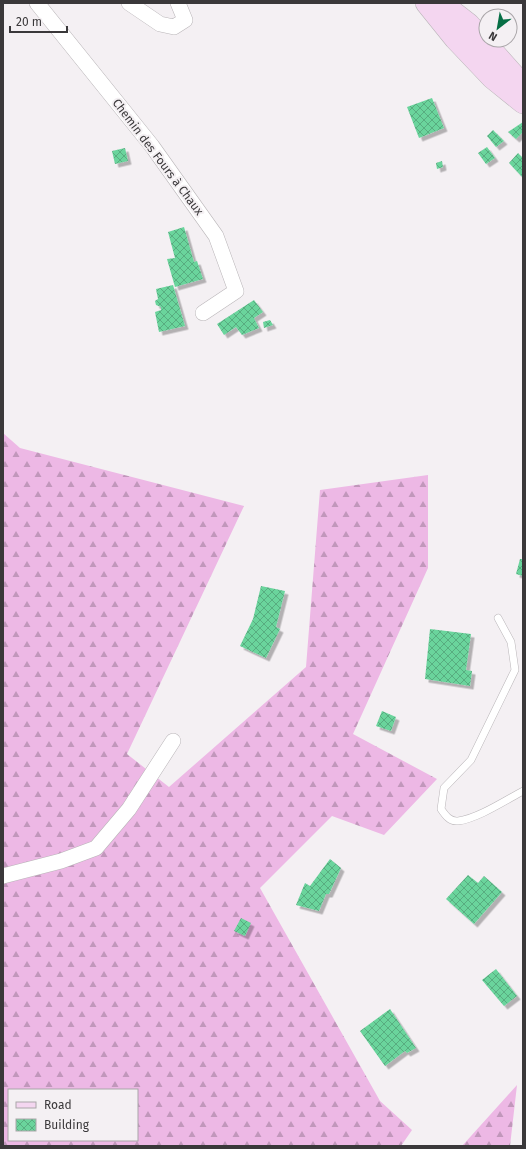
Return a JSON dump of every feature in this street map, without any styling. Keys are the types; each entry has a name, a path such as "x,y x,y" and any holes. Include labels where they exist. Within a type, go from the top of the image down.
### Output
{"main road":[{"path":"426,3 482,67 523,103"},
{"path":"442,3 468,24 523,85"}],"street":[{"name":"Chemin des Fours à Chaux","path":"37,3 152,146 216,236 236,291 203,313"},
{"path":"129,3 160,24 174,27 185,20 178,3"},
{"path":"3,876 62,861 96,848 129,809 172,741"}],"lane":[{"path":"498,618 511,642 514,670 471,760 444,788 441,809 447,818 457,821 483,812 523,791"}],"green space":[{"path":"3,433 20,448 244,506 127,754 169,787 306,667 320,490 428,475 428,568 353,734 437,779 384,835 332,816 260,888 380,1101 412,1130 401,1146 3,1146"},
{"path":"517,1085 510,1146 462,1146"}],"building":[{"path":"432,98 444,128 419,138 407,107"},
{"path":"523,122 523,132 516,139 508,132"},
{"path":"493,130 504,141 496,147 487,136"},
{"path":"487,147 495,158 486,164 478,153"},
{"path":"125,148 128,161 115,164 112,151"},
{"path":"518,153 523,158 523,178 509,163"},
{"path":"442,161 443,167 437,169 436,163"},
{"path":"184,227 194,262 197,261 203,279 175,287 167,259 175,258 168,232"},
{"path":"173,285 185,326 159,332 155,312 161,310 161,307 156,305 155,301 158,299 156,289"},
{"path":"254,300 263,312 254,318 259,328 242,335 236,327 224,335 217,324"},
{"path":"270,320 273,325 264,328 263,322"},
{"path":"520,559 523,559 523,576 516,574"},
{"path":"261,586 285,591 276,627 280,629 266,658 240,646 253,619"},
{"path":"430,629 471,634 466,670 472,671 470,686 425,679"},
{"path":"382,711 396,717 391,731 376,726"},
{"path":"330,859 341,868 329,894 326,894 319,911 296,905 305,883 310,886"},
{"path":"468,875 478,883 484,876 502,892 474,924 446,899"},
{"path":"241,918 251,923 245,936 234,931"},
{"path":"496,969 517,996 504,1006 482,980"},
{"path":"390,1009 416,1048 407,1053 405,1051 385,1066 360,1031"}]}
